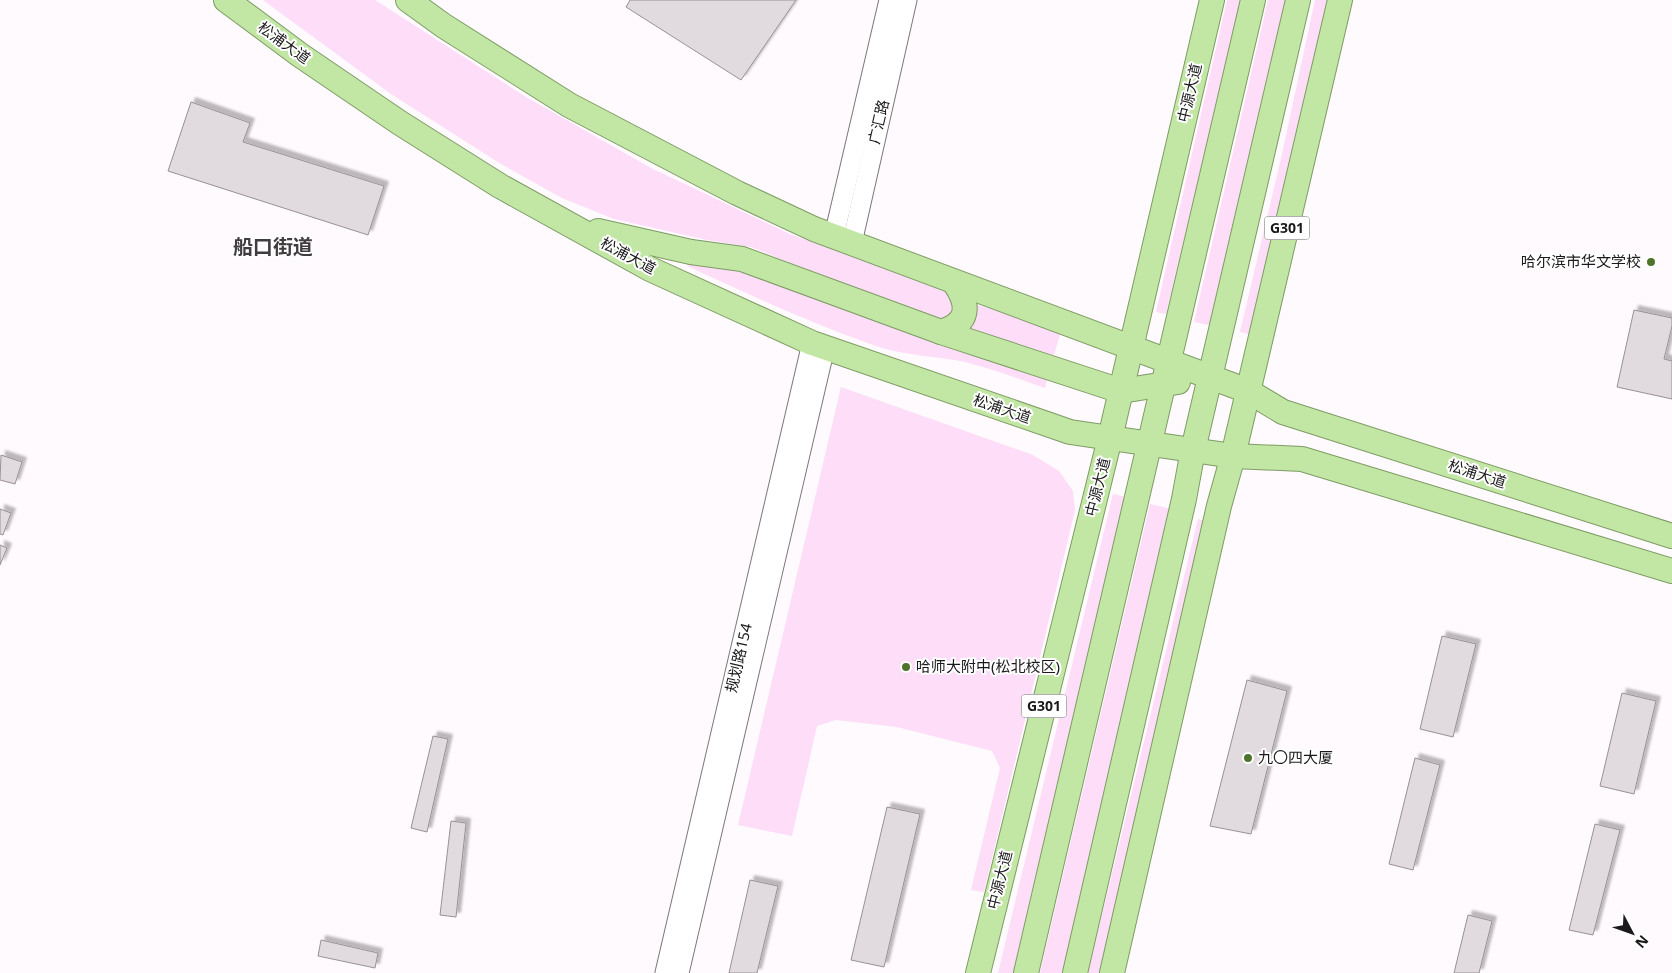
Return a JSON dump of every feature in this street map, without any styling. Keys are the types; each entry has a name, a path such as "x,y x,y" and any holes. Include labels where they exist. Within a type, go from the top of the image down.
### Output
{"highway":[{"name":"松浦大道","path":"226,0 300,56 400,123 500,186 650,269 819,345 1070,432 1233,456 1302,459 1672,571"},
{"path":"408,0 444,26 570,105 738,193 814,229 954,282 963,297 965,303 964,310 959,323 953,328 941,332"},
{"name":"中源大道","path":"978,973 1110,438 1212,0"},
{"path":"1026,973 1253,0"},
{"path":"1075,973 1184,500 1193,450 1298,0"},
{"name":"G301","path":"1112,973 1219,506 1233,456 1340,0"},
{"path":"569,224 691,252 742,259 941,332 1121,391 1166,373"},
{"name":"松浦大道","path":"954,282 1131,348 1166,373 1211,378 1248,391 1283,412 1672,536"}],"street":[{"name":"广汇路","path":"843,240 888,0"},
{"name":"广汇路","path":"843,240 907,0"},
{"name":"规划路154","path":"665,973 819,345"},
{"path":"679,973 819,345"}],"shaded area":[{"path":"263,0 375,0 526,97 651,168 790,234 943,291 953,298 953,314 947,319 935,319 751,247 707,240 614,219 562,198 501,164 391,94"},
{"path":"1227,0 1241,0 1166,314 1156,312"},
{"path":"1268,0 1288,0 1213,326 1194,322"},
{"path":"1315,0 1330,0 1252,335 1240,332 1282,154"},
{"path":"727,259 1049,373 1045,388 965,362 879,347 783,309 689,267 684,260"},
{"path":"975,304 1061,331 1054,355 967,328"},
{"name":"哈师大附中(松北校区)","path":"841,387 1033,455 1059,471 1073,491 1075,510 984,892 971,890 1000,768 992,751 897,727 836,720 817,726 792,836 738,825"},
{"path":"1113,494 1126,497 1013,973 998,973"},
{"path":"1150,504 1171,509 1062,973 1040,973"},
{"path":"1198,519 1207,522 1105,973 1088,973"}],"building":[{"path":"630,0 796,0 741,80 626,7"},
{"path":"191,102 250,123 243,142 384,186 368,235 168,171"},
{"path":"1634,310 1672,318 1672,326 1664,359 1672,361 1672,399 1617,387"},
{"path":"1,455 22,462 15,484 0,480"},
{"path":"0,509 11,513 3,535 0,534"},
{"path":"0,545 7,548 0,565"},
{"path":"1442,636 1476,644 1453,737 1420,729"},
{"name":"九〇四大厦","path":"1247,680 1287,691 1251,834 1210,826"},
{"path":"1622,693 1656,701 1634,794 1600,786"},
{"path":"433,736 448,739 427,832 411,828"},
{"path":"1415,758 1440,765 1413,870 1389,864"},
{"path":"887,807 920,814 884,967 851,960"},
{"path":"451,821 466,823 456,917 440,915"},
{"path":"1595,824 1620,830 1593,935 1569,930"},
{"path":"750,880 778,886 757,973 729,973"},
{"path":"1468,915 1492,921 1479,973 1454,973"},
{"path":"321,940 378,953 375,968 318,956"}],"place":[{"name":"哈尔滨市华文学校","path":"1651,262"},
{"name":"哈师大附中(松北校区)","path":"906,667"},
{"name":"九〇四大厦","path":"1248,758"}],"district":[{"name":"船口街道","path":"273,247"}]}
